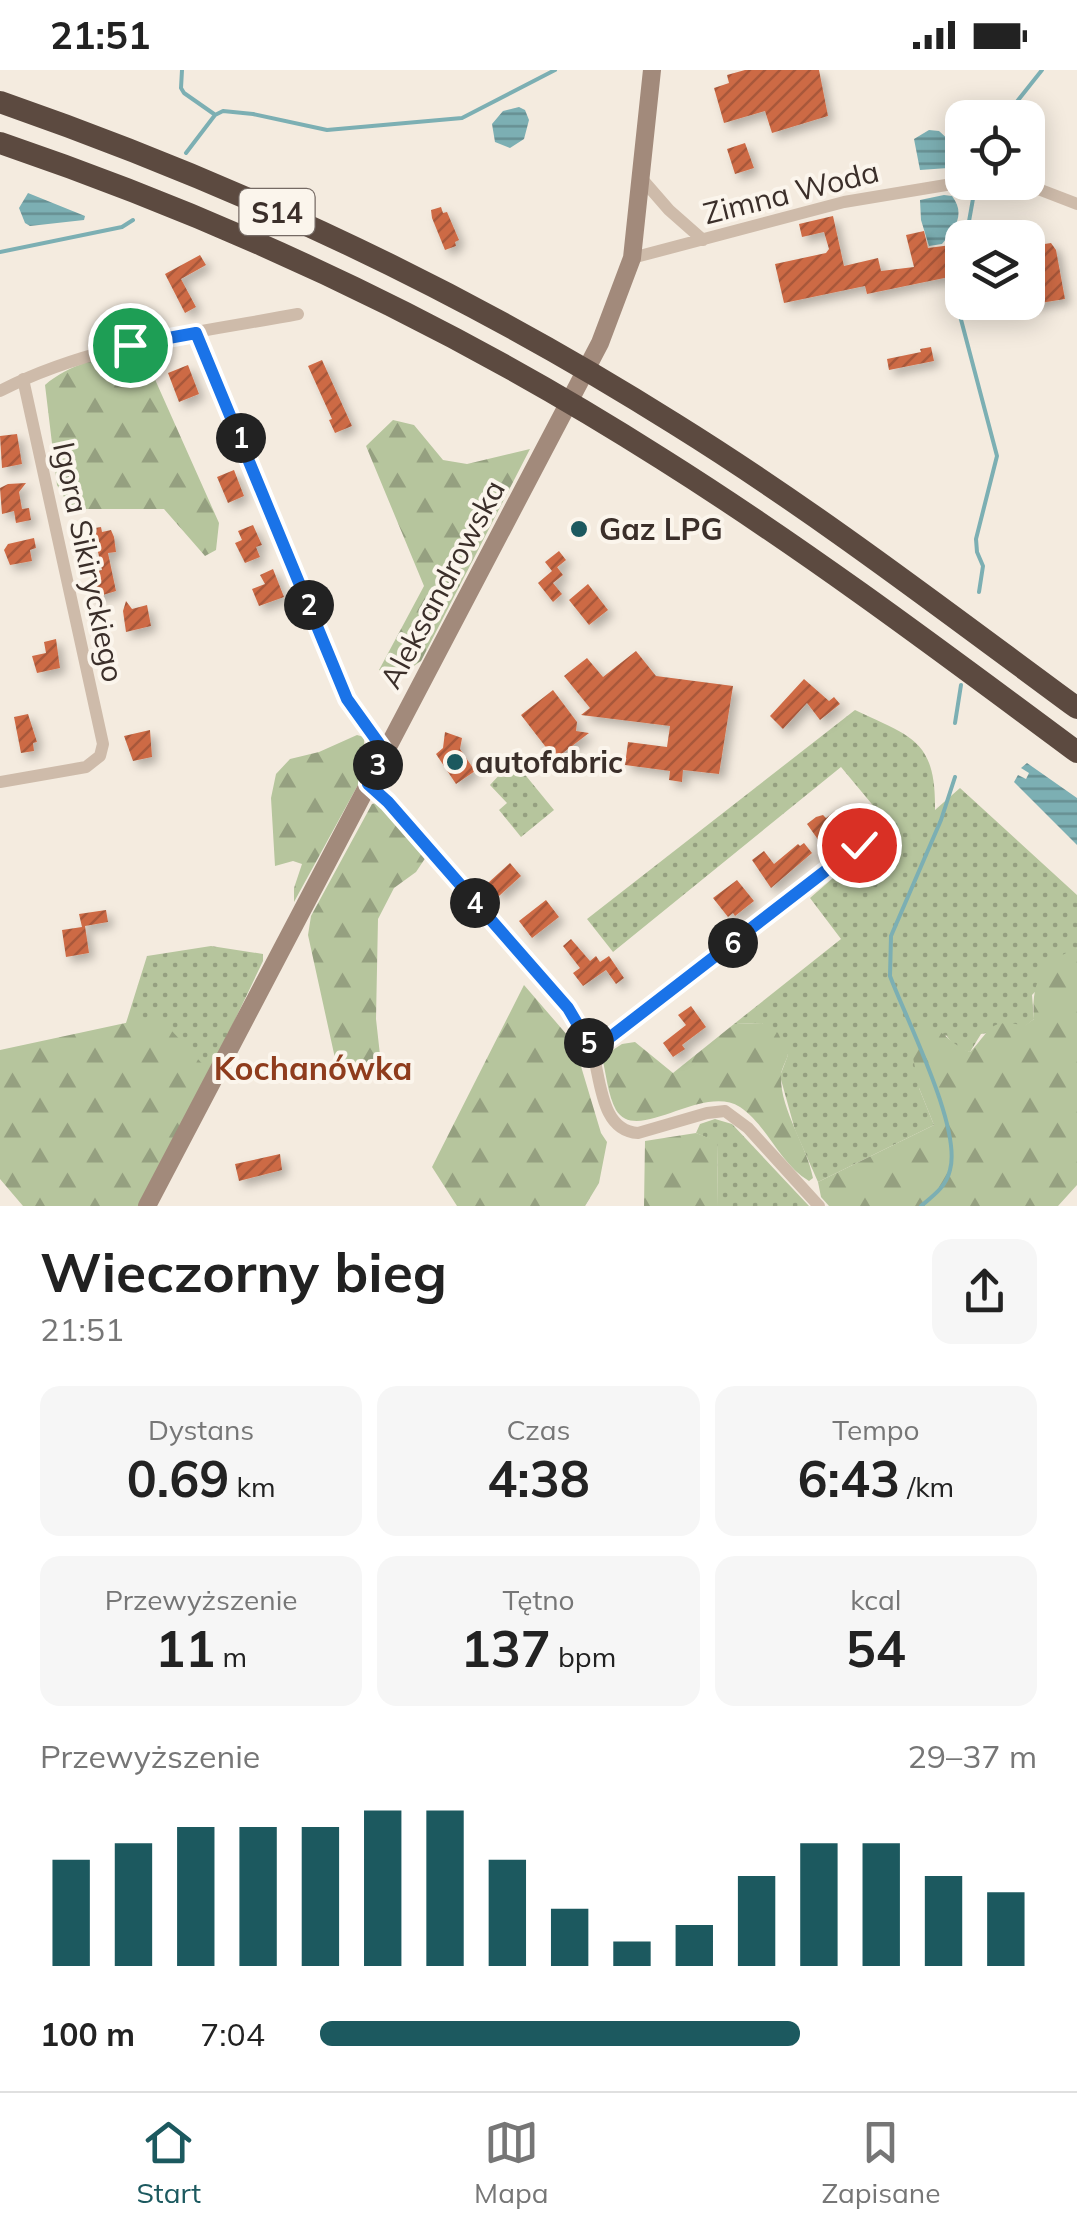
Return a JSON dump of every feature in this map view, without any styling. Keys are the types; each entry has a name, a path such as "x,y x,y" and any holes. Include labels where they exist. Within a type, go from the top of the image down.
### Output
{"highway":[{"name":"S14","path":"0,102 130,150 289,217 464,302 544,346 811,514 1077,708"},
{"name":"S14","path":"0,143 100,177 235,233 424,322 529,379 732,503 858,590 1077,752"}],"main road":[{"name":"Aleksandrowska","path":"147,1206 588,367 619,300 632,258 652,70"}],"street":[{"path":"642,179 668,210 702,240"},
{"name":"Zimna Woda","path":"632,258 869,196 945,185"},
{"path":"1045,192 1077,204"},
{"path":"0,391 23,378 118,347 298,314"},
{"path":"196,333 347,699 385,752"},
{"name":"Igora Sikiryckiego","path":"0,782 81,769 100,756 103,739 23,378"},
{"path":"368,784 388,802 558,998 591,1047 607,1110 616,1126 628,1133 638,1133 725,1111 748,1128 819,1206"},
{"path":"591,1047 604,1042 859,845"}],"green space":[{"path":"134,351 145,357 219,523 216,550 205,556 164,509 71,509 57,485 45,385 87,362"},
{"path":"393,420 414,425 443,460 467,464 530,449 421,661 398,677 379,670 424,586 366,446"},
{"path":"855,710 917,744 931,769 935,810 960,788 1077,895 1077,948 1032,995 1034,1019 1024,1027 981,1034 970,1052 956,1048 946,1035 919,1088 934,1125 818,1182 795,1130 780,1076 788,1055 762,1023 734,1024 841,939 810,898 871,845 881,815 841,767 613,952 587,919"},
{"path":"357,735 364,737 365,772 294,902 302,864 293,861 275,866 271,798 276,774 290,759 319,752"},
{"path":"513,760 554,810 521,837 499,810 507,803 490,785"},
{"path":"376,803 385,805 428,854 416,872 394,888 378,919 376,1019 381,1064 340,1081 308,935 311,916"},
{"path":"211,946 263,954 263,961 210,1072 126,1023 147,956"},
{"path":"1077,948 1077,1185 1058,1206 829,1206 821,1197 818,1182 934,1125 919,1088 909,1037 934,1028 970,1052 997,1025 1024,1026 1034,1019 1041,974 1055,960"},
{"path":"524,985 574,1043 607,1142 599,1183 585,1206 457,1206 432,1167"},
{"path":"158,1016 210,1072 140,1206 23,1206 0,1179 0,1050"},
{"path":"762,1023 778,1033 788,1055 781,1072 782,1090 810,1166 813,1178 809,1181 740,1107 708,1102 639,1121 626,1119 616,1110 602,1057 622,1044 635,1042 673,1073 734,1024"},
{"path":"715,1119 732,1124 809,1206 718,1206 717,1142 696,1133 700,1124"},
{"path":"696,1133 717,1141 718,1206 644,1206 645,1141"}],"water":[{"path":"519,107 529,120 524,139 510,148 495,142 492,124 503,111"},
{"path":"929,130 945,136 945,168 920,170 914,139"},
{"path":"28,193 85,216 84,220 30,226 19,208"},
{"path":"944,195 945,200 956,203 957,220 945,220 942,244 929,246 920,200"},
{"path":"1027,763 1077,798 1077,845 1014,782 1018,775 1026,779 1029,773 1021,768"}],"building":[{"path":"745,70 819,70 828,116 772,133 765,111 724,123 714,88 729,83 727,75"},
{"path":"745,143 754,168 735,174 727,149"},
{"path":"441,207 459,240 456,246 445,250 431,210"},
{"path":"833,216 844,266 878,258 881,271 914,267 906,235 924,231 928,248 945,246 945,278 867,294 865,286 784,303 775,264 826,253 829,249 824,232 802,237 799,224"},
{"path":"1051,243 1056,250 1065,299 1045,302 1045,244"},
{"path":"200,255 206,265 181,279 196,307 185,313 165,274"},
{"path":"931,347 934,361 889,370 887,359"},
{"path":"322,360 352,426 335,433 308,366"},
{"path":"188,365 199,394 179,402 168,373"},
{"path":"17,434 22,464 2,468 0,436"},
{"path":"234,470 244,496 228,503 217,477"},
{"path":"26,483 19,492 22,509 29,508 31,520 16,523 14,511 2,514 0,488"},
{"path":"253,525 262,545 256,547 260,557 245,563 235,543 242,540 238,531"},
{"path":"101,527 102,532 111,530 114,537 116,552 108,553 116,591 93,598 89,581 94,580 92,572 102,570 89,529"},
{"path":"34,538 32,561 10,565 4,550 8,544"},
{"path":"559,551 566,560 557,567 563,575 553,583 562,594 553,602 538,583 552,571 545,562"},
{"path":"273,569 284,597 259,606 252,589 265,584 260,575"},
{"path":"588,584 608,610 589,625 569,600"},
{"path":"126,601 132,609 147,605 151,626 126,632"},
{"path":"56,639 60,668 37,673 32,656 46,653 44,642"},
{"path":"636,651 656,676 733,686 719,774 683,770 682,782 669,780 670,771 625,765 628,742 667,747 670,726 581,715 590,708 564,676 587,658 603,677"},
{"path":"804,679 829,701 834,697 840,704 820,720 807,703 783,729 770,716"},
{"path":"553,690 577,722 576,731 589,733 555,759 521,715"},
{"path":"28,714 37,742 33,743 34,751 21,753 14,717"},
{"path":"150,730 152,757 133,761 124,736"},
{"name":"autofabric","path":"445,732 462,738 460,749 475,771 456,784 436,754 443,748"},
{"path":"835,811 845,823 819,841 807,824"},
{"path":"804,843 812,853 771,888 752,860 764,851 774,864"},
{"path":"510,863 521,876 499,896 488,883"},
{"path":"737,880 754,901 728,917 713,898"},
{"path":"546,900 559,917 532,938 519,921"},
{"path":"106,910 108,922 85,926 89,953 66,957 62,930 82,927 79,914"},
{"path":"571,939 590,961 596,956 600,962 609,956 624,978 616,984 606,970 583,986 573,973 580,968 563,946"},
{"path":"691,1006 706,1027 673,1057 663,1043 686,1025 678,1015"},
{"path":"280,1154 282,1170 239,1181 235,1164"}],"waterway":[{"path":"182,70 184,93 214,114"},
{"name":"Zimna Woda","path":"186,153 215,115 223,111 327,130 462,118 555,70"},
{"path":"1018,100 1042,70"},
{"path":"969,220 973,200"},
{"name":"Zimna Woda","path":"0,252 122,227 133,220"},
{"path":"961,320 997,456 976,539 983,566 979,592"},
{"path":"955,723 961,685"},
{"path":"921,1206 945,1181 952,1151 941,1101 890,976 891,936 941,820 955,777"}],"place":[{"name":"Gaz LPG","path":"579,529"},
{"name":"autofabric","path":"455,762"}],"district":[{"name":"Kochanówka","path":"313,1068"}],"route":[{"path":"130,345 196,333 347,699 385,752 368,784 568,1008 591,1047 604,1042 859,845"}]}
